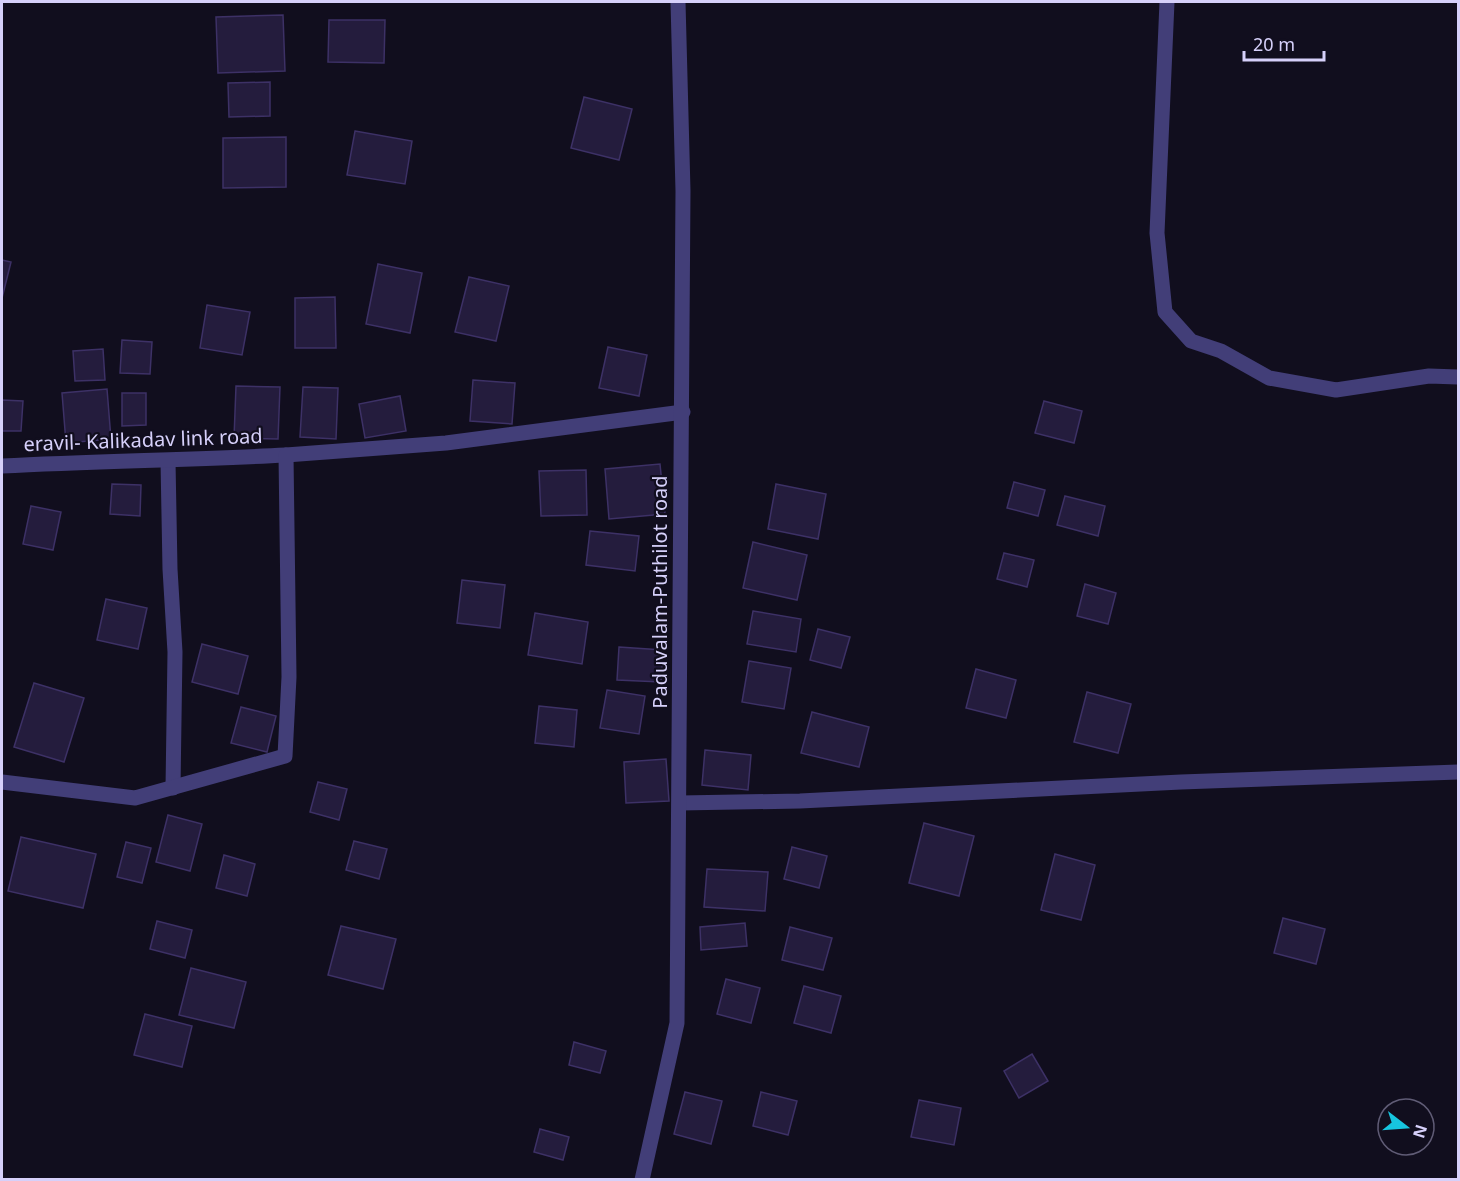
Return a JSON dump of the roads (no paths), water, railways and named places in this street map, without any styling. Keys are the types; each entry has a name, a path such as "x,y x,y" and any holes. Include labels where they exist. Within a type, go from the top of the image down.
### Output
{"street":[{"name":"Paduvalam-Puthilot road","path":"642,1179 677,1023 683,411 683,191 678,2"},
{"path":"1167,2 1157,233 1166,312 1191,341 1221,351 1269,378 1336,390 1429,376 1458,377"},
{"name":"eravil- Kalikadav link road","path":"2,466 286,455 446,443 683,411"},
{"path":"2,782 135,798 285,756 289,677 286,455"},
{"path":"168,461 170,569 175,652 173,788"},
{"path":"680,803 800,801 1180,782 1458,772"}]}
